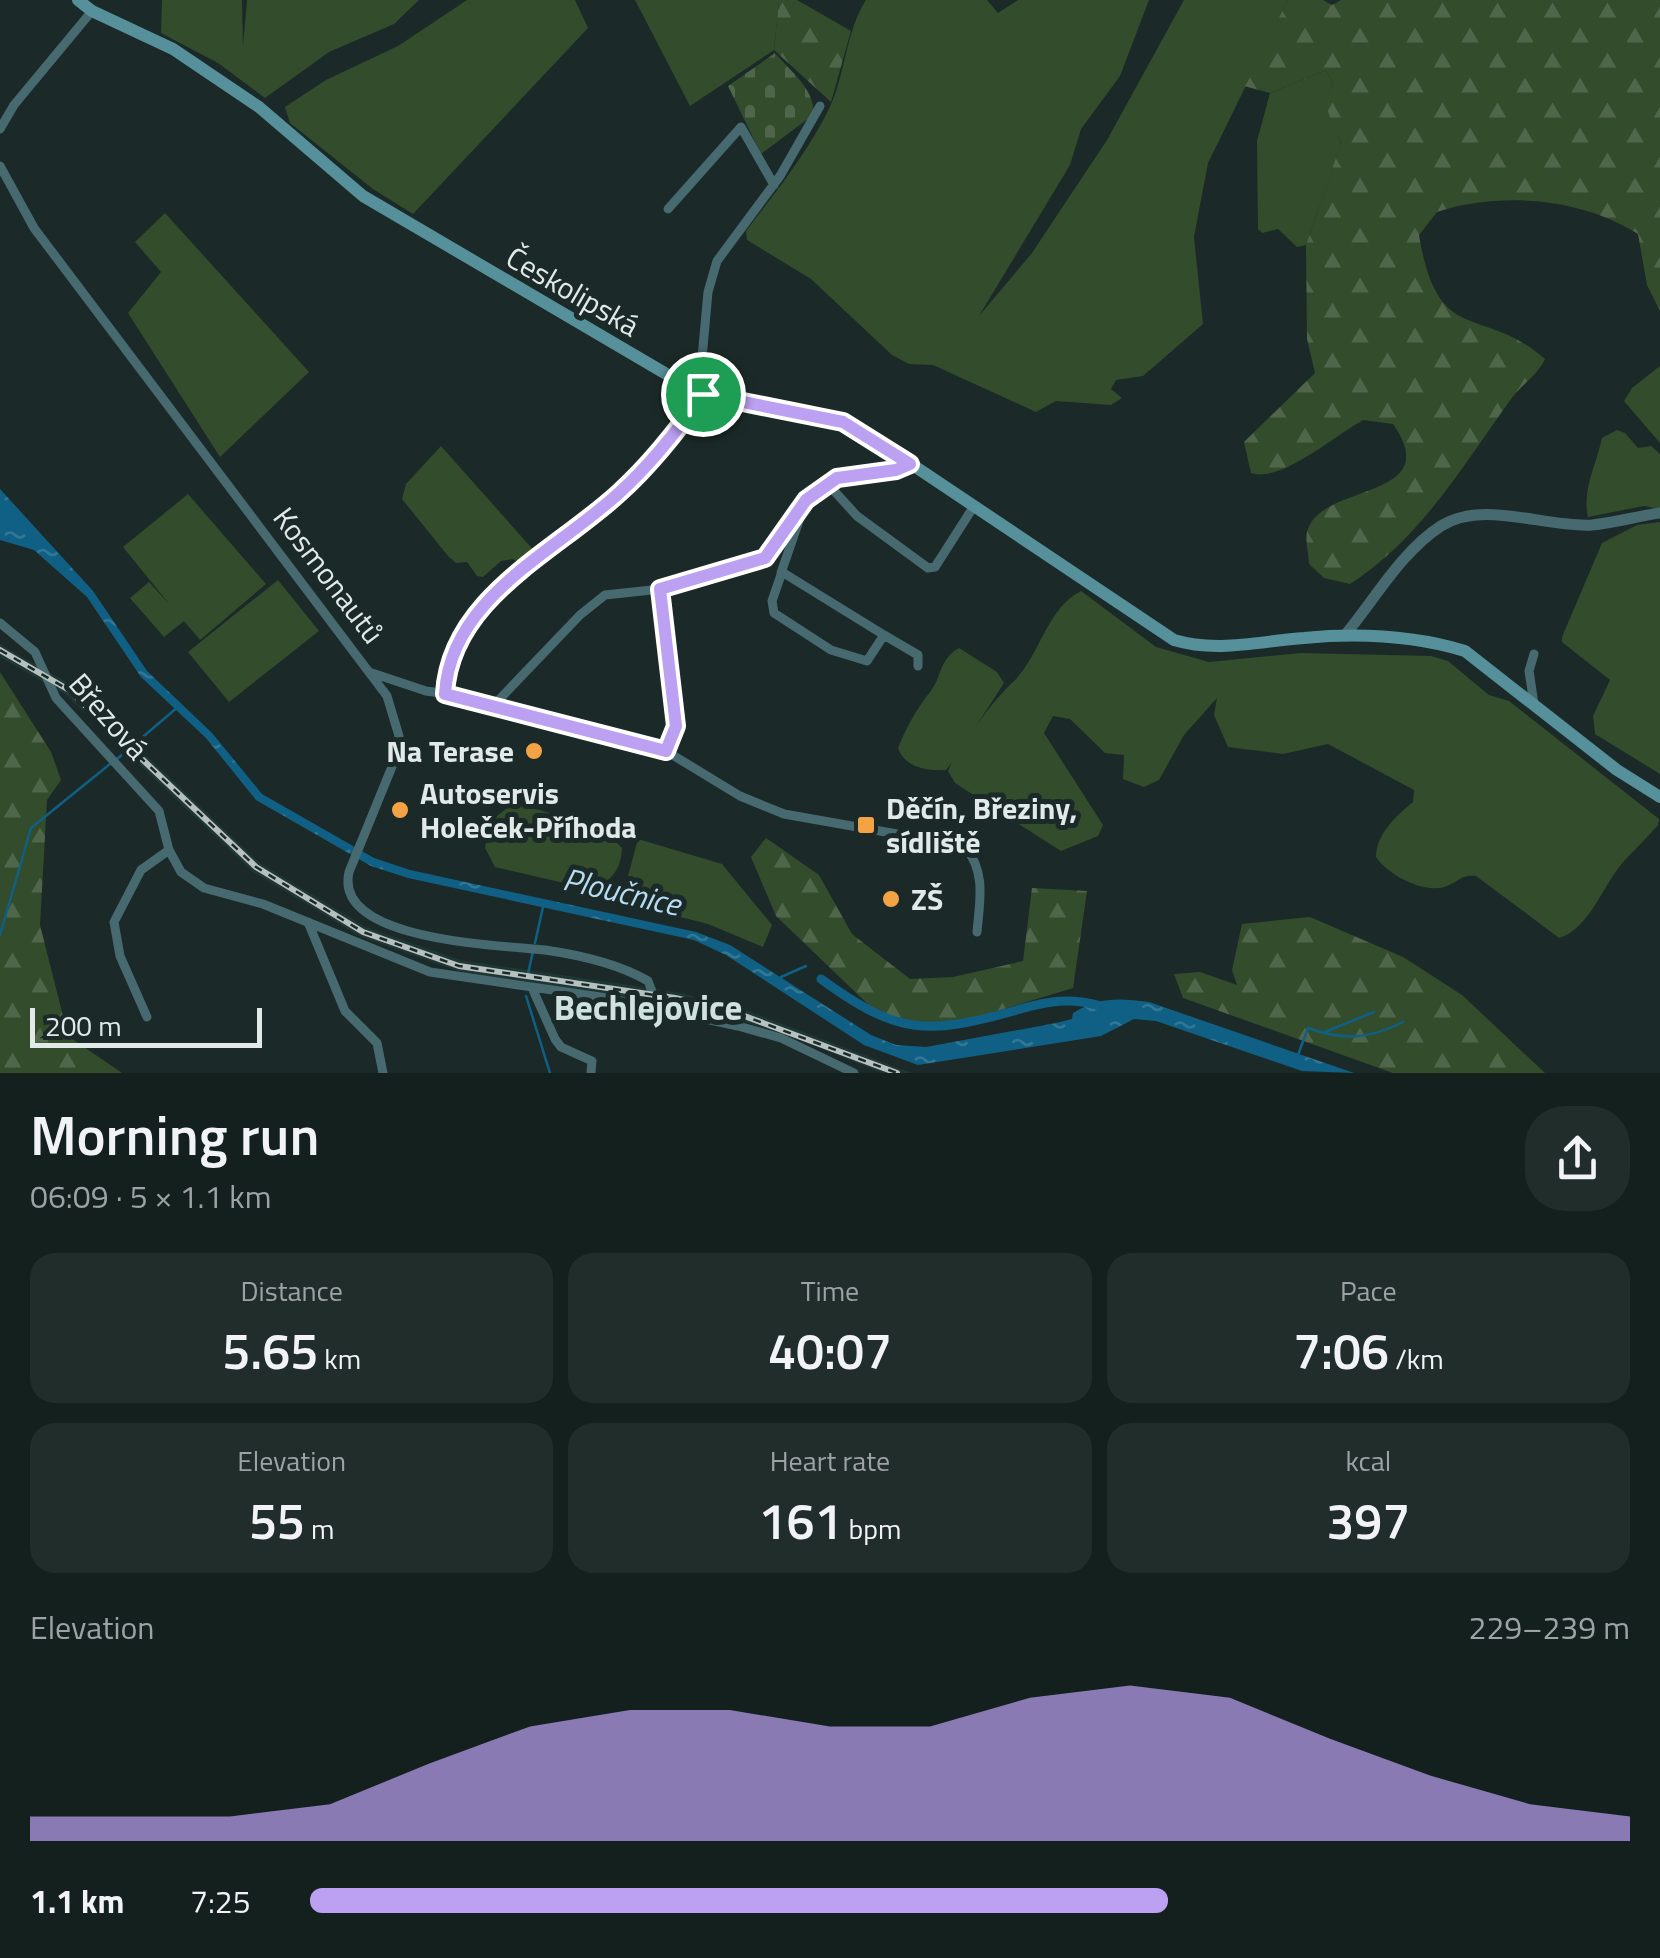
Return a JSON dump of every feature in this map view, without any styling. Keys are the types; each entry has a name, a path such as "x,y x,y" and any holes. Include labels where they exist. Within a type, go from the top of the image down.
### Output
{"main road":[{"name":"Českolipská","path":"78,0 92,12 188,58 259,107 362,196 698,392 823,416 859,430 1174,640 1218,647 1346,635 1438,643 1465,651 1616,770 1660,797"}],"street":[{"path":"0,129 14,105 92,12"},
{"path":"445,694 446,668 464,624 540,556 620,493 672,439 698,392 712,274 722,252 774,185 820,106"},
{"path":"668,209 741,128 774,185"},
{"name":"Kosmonautů","path":"0,166 34,228 372,673 666,751 740,796 784,814 965,846 982,879 978,932"},
{"path":"494,705 580,614 605,595 660,589 765,558 806,500 827,483 910,464"},
{"path":"827,483 857,516 928,568 935,566 950,547 974,506"},
{"path":"806,500 772,601 774,613 832,650 867,660 884,635"},
{"path":"1346,635 1412,552 1445,523 1470,515 1492,515 1543,524 1594,525 1660,513"},
{"path":"782,573 884,635 910,646 918,655 918,666"},
{"path":"660,589 676,726 666,751"},
{"name":"Březová","path":"0,623 34,652 56,698 159,811 168,850"},
{"path":"1534,654 1529,671 1534,704"},
{"path":"372,673 387,696 399,736 398,752 350,872 350,894 370,914 450,943 533,949 634,973 652,988 650,1006"},
{"path":"387,696 400,682"},
{"path":"147,1017 120,956 114,922 142,870 168,850 180,872 204,888 263,904 430,972 650,1006 760,1031 854,1073"},
{"path":"308,922 344,1011 377,1044 383,1073"},
{"path":"533,990 556,1039 592,1061 591,1073"}],"shaded area":[{"path":"0,644 73,686 260,863 366,927 460,960 676,992 732,1005 912,1073 882,1073 785,1034 700,1009 458,971 361,937 253,872 66,695 0,657"}],"green space":[{"path":"162,0 242,0 243,46 247,0 419,0 394,24 329,52 265,98 218,63 161,33"},
{"path":"467,0 575,0 588,28 413,214 373,189 290,123 285,107 326,80 398,46"},
{"path":"635,0 779,0 774,50 690,106"},
{"path":"779,0 797,0 851,31 831,102 774,50"},
{"path":"866,0 987,0 998,13 1018,0 1149,0 1120,76 1081,129 1070,165 979,316 1032,253 1107,140 1184,0 1288,0 1208,163 1194,237 1203,324 1143,376 1116,380 1111,389 1122,398 1111,405 1056,401 1036,412 933,365 909,364 892,355 811,279 747,240 746,231 801,157 829,109 854,26"},
{"path":"1288,0 1323,0 1332,5 1341,0 1660,0 1660,311 1647,285 1638,234 1616,222 1566,206 1514,200 1461,205 1437,212 1419,235 1427,271 1438,295 1450,310 1465,319 1522,342 1545,359 1419,523 1375,566 1350,584 1324,578 1309,564 1307,532 1316,516 1393,479 1404,466 1405,449 1393,424 1363,420 1292,465 1263,474 1251,473 1244,442 1315,373 1307,339 1306,245 1341,143 1324,102 1333,83 1326,70 1270,93 1244,86"},
{"path":"775,53 806,89 813,115 761,154 728,86"},
{"path":"1326,70 1333,83 1326,99 1341,144 1306,245 1297,247 1278,229 1262,233 1258,229 1257,141 1270,93"},
{"path":"165,213 309,372 220,457 128,313 161,272 135,242"},
{"path":"1660,366 1660,443 1624,401 1632,388"},
{"path":"1617,430 1638,448 1651,446 1660,454 1660,509 1644,506 1588,517 1588,487 1602,438"},
{"path":"441,446 537,554 523,566 513,559 501,561 483,577 477,576 467,562 456,563 448,556 402,499 406,484"},
{"path":"188,494 266,584 200,640 184,621 164,637 130,598 149,582 170,605 123,547"},
{"path":"1660,522 1660,774 1595,734 1593,716 1610,680 1562,642 1562,637 1602,543 1637,525"},
{"path":"278,580 319,631 229,702 188,652"},
{"path":"1081,591 1156,647 1209,662 1301,653 1431,656 1448,661 1489,695 1509,701 1659,819 1658,825 1617,869 1588,915 1559,938 1476,876 1428,888 1389,870 1376,857 1377,848 1388,826 1413,802 1414,790 1328,744 1283,754 1228,747 1214,715 1217,698 1184,735 1159,780 1144,787 1123,779 1124,755 1105,753 1070,719 1053,716 1044,733 1103,825 1098,836 1061,851 955,783 948,771 952,762 946,770 931,770 911,764 901,755 898,748 908,726 934,687 947,658 959,648 997,672 1004,683 974,730 1023,670 1060,609"},
{"path":"0,672 51,752 61,780 47,800 40,925 68,1036 122,1073 0,1073"},
{"path":"514,803 601,827 622,848 614,873 594,890 495,867 485,848 489,822"},
{"path":"766,838 819,875 852,934 910,979 953,977 1023,961 1032,888 1087,891 1073,988 974,1018 940,1023 916,1023 875,1011 776,916 751,857"},
{"path":"638,839 722,864 772,925 763,947 708,924 621,902"},
{"path":"1310,917 1403,957 1462,995 1545,1073 1393,1073 1183,998 1174,974 1200,972 1237,985 1232,970 1242,924"}],"water":[{"path":"0,489 93,591 147,671 212,733 262,794 374,858 410,870 696,932 730,945 871,1035 896,1045 926,1047 1056,1023 1072,1019 1073,1013 1092,1004 1127,1000 1149,1002 1354,1073 1302,1071 1156,1021 1134,1019 1101,1036 918,1065 864,1045 726,955 694,940 408,878 371,866 256,800 206,738 141,677 87,597 34,550 0,540"}],"waterway":[{"path":"117,759 179,706"},
{"path":"0,935 31,828 110,764"},
{"path":"535,943 543,907"},
{"path":"528,974 533,951"},
{"path":"781,977 806,966"},
{"path":"821,979 872,1011 915,1025 960,1024 1059,1001 1101,1006"},
{"path":"526,996 550,1073"},
{"path":"1325,1032 1374,1012"},
{"path":"1298,1055 1308,1028 1356,1036 1403,1022"}],"railway":[{"path":"0,650 69,690 256,867 363,932 459,966 675,998 731,1011 897,1073"}],"place":[{"name":"Na Terase","path":"534,751"},
{"name":"Autoservis Holeček-Příhoda","path":"400,810"},
{"name":"Děčín, Březiny, sídliště","path":"866,825"},
{"name":"ZŠ","path":"891,899"}],"district":[{"name":"Bechlejovice","path":"648,1007"}],"route":[{"path":"703,394 736,404 843,422 910,464 896,470 837,478 806,500 765,558 660,589 662,637 676,726 666,751 445,694 446,668 464,624 540,556 620,493 672,439 703,394"}],"water label":[{"name":"Ploučnice","path":"622,891"}]}
